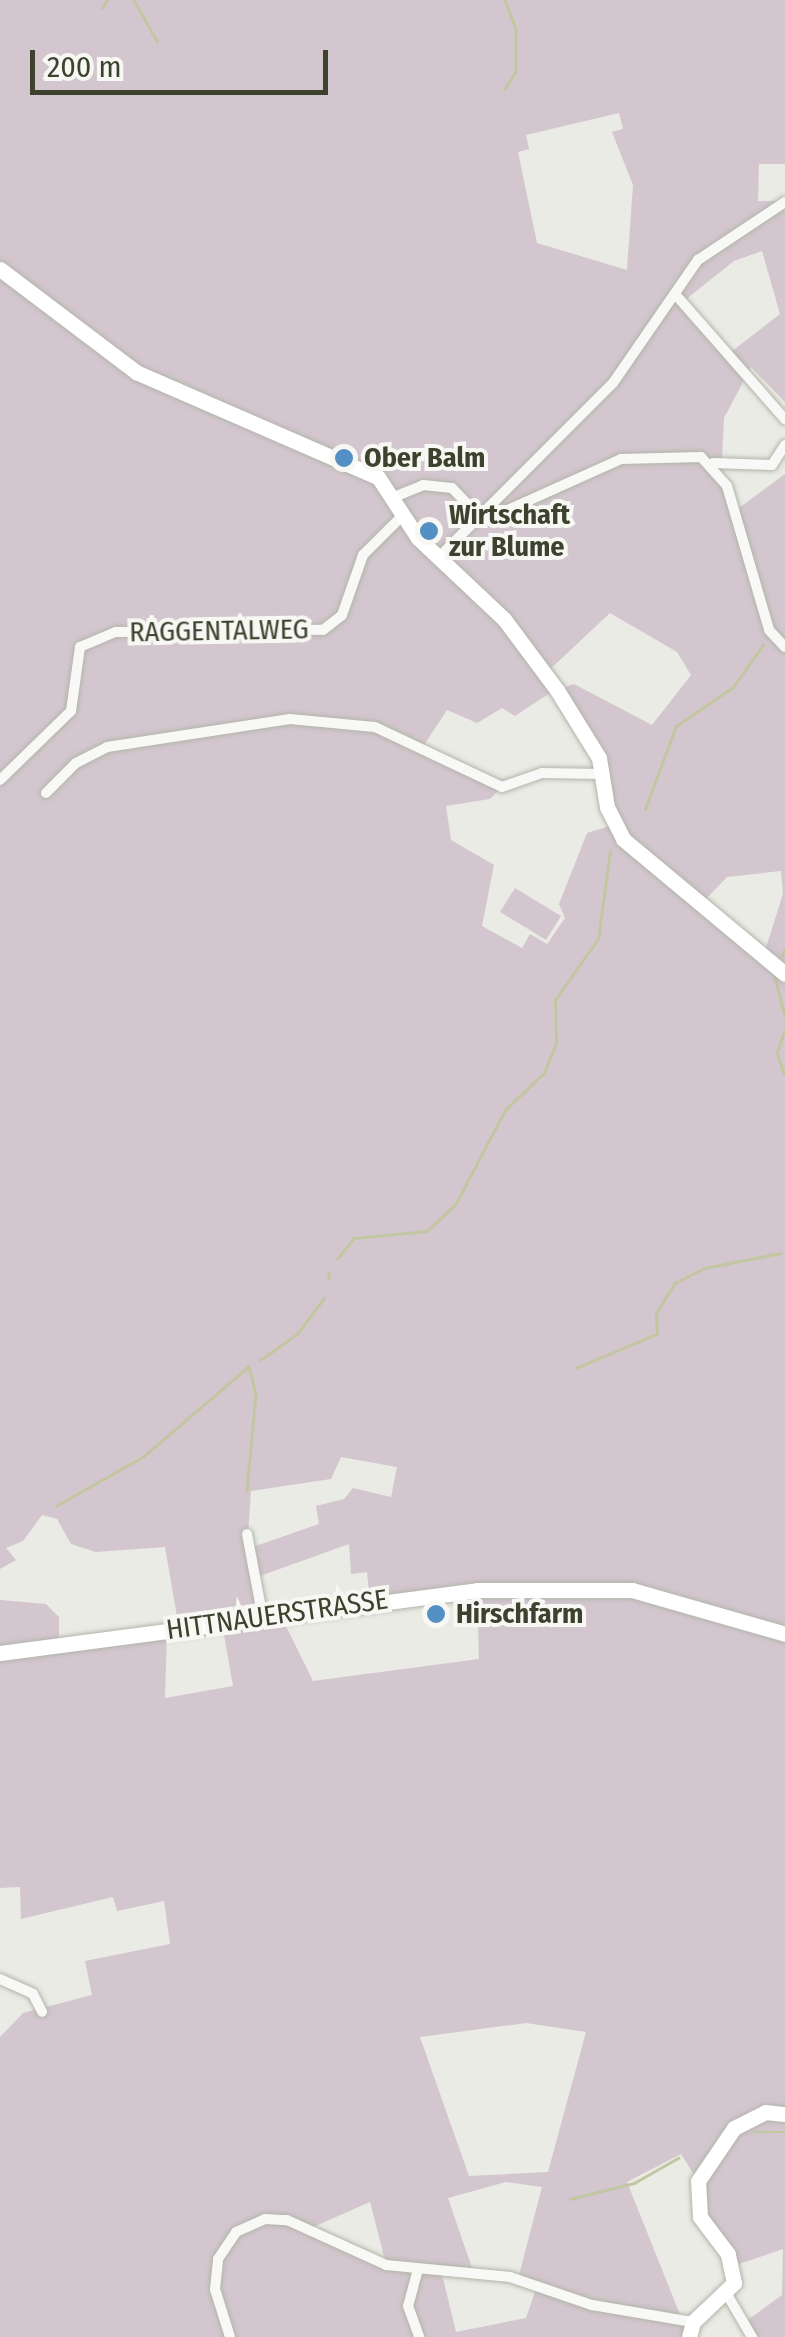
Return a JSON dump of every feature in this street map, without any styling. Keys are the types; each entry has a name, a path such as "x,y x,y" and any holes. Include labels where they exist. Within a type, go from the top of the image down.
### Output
{"street":[{"path":"439,557 612,383 698,260 785,202"},
{"path":"0,269 136,372 363,467 394,498 439,557 528,649 604,774 607,808 624,840 785,974"},
{"path":"675,294 785,419"},
{"path":"480,516 530,504 641,454 690,454 713,463 772,465 785,445"},
{"path":"713,463 758,576 769,630 785,647"},
{"path":"394,498 423,486 452,488 480,516"},
{"name":"RAGGENTALWEG","path":"0,780 71,711 80,647 116,632 323,630 342,614 363,555 403,514"},
{"path":"46,793 107,747 290,719 374,728 502,787 542,773 604,774"},
{"path":"247,1534 264,1618"},
{"name":"HITTNAUERSTRASSE","path":"0,1653 463,1591 598,1588 733,1616 785,1634"},
{"path":"0,1978 32,1994 42,2012"},
{"path":"230,2337 215,2272 224,2244 248,2224 287,2220 366,2259 418,2269 510,2277 592,2305 691,2330 728,2296 734,2266 700,2217 698,2180 734,2128 765,2112 785,2114"},
{"path":"418,2269 408,2306 418,2337"},
{"path":"728,2296 752,2337"}],"shaded area":[{"path":"0,0 785,0 785,164 759,164 758,201 785,201 785,402 751,367 724,418 722,459 713,463 736,510 785,474 785,2337 752,2337 745,2322 782,2295 783,2249 733,2266 700,2217 698,2181 681,2154 627,2182 689,2337 0,2337 0,2037 23,2013 92,1995 85,1961 170,1944 164,1901 117,1911 113,1897 21,1919 20,1887 0,1888 0,1600 46,1604 59,1617 59,1644 167,1630 165,1698 233,1686 222,1623 179,1628 165,1547 96,1552 71,1544 57,1519 42,1515 23,1541 6,1548 16,1560 0,1569","holes":["619,113 623,129 612,132 633,185 627,270 537,243 518,152 529,149 526,135","762,251 780,314 727,355 685,300 734,261","610,613 677,652 691,675 652,725 574,684 557,690 604,774 613,825 587,833 559,904 565,918 547,944 530,934 522,948 482,926 494,865 451,840 446,806 490,799 502,787 420,751 447,710 477,723 502,708 515,716 556,689 546,673","781,871 783,894 763,957 702,903 727,877","341,1457 397,1467 391,1497 353,1488 344,1499 316,1506 319,1524 247,1549 251,1491 331,1479","349,1544 351,1574 367,1572 370,1603 477,1590 479,1659 313,1681 281,1616 263,1618 257,1577","526,2023 586,2032 548,2172 469,2176 420,2037","506,2182 542,2187 518,2279 537,2286 526,2318 456,2332 441,2270 473,2271 448,2198","370,2202 386,2264 311,2228"]},
{"path":"515,888 561,916 546,940 500,912"}],"waterway":[{"path":"102,8 107,0"},
{"path":"134,0 157,41"},
{"path":"505,0 516,29 516,72 505,89"},
{"path":"645,809 676,726 733,687 763,645"},
{"path":"337,1259 354,1238 427,1231 455,1205 505,1110 544,1073 556,1044 555,1000 598,939 610,851"},
{"path":"782,956 785,949"},
{"path":"774,973 785,1016"},
{"path":"785,1031 777,1053 785,1075"},
{"path":"576,1368 657,1334 656,1313 675,1283 704,1268 781,1253"},
{"path":"329,1273 329,1279"},
{"path":"260,1360 297,1334 324,1298"},
{"path":"56,1506 144,1456 249,1366 256,1395 247,1491"},
{"path":"754,2132 785,2132"},
{"path":"570,2199 634,2183 678,2158"}],"place":[{"name":"Ober Balm","path":"344,458"},
{"name":"Wirtschaft zur Blume","path":"429,531"},
{"name":"Hirschfarm","path":"436,1614"}]}
